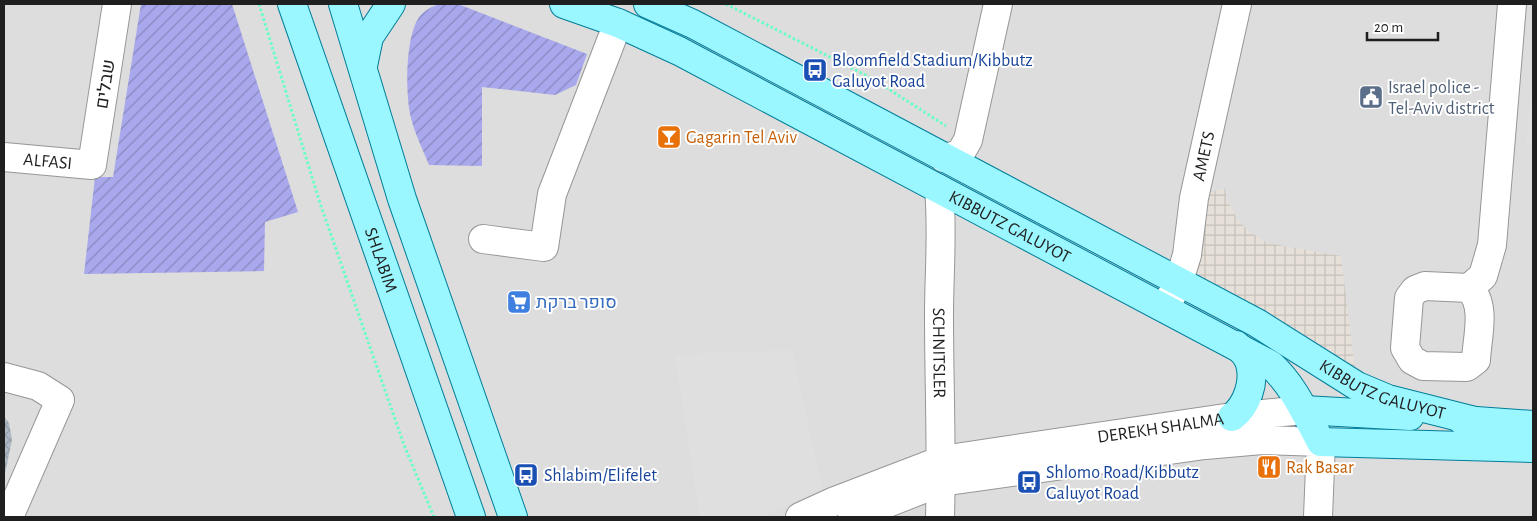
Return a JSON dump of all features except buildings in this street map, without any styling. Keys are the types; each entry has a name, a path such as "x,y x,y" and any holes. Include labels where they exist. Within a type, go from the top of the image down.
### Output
{"main road":[{"name":"SHLABIM","path":"292,4 470,517"},
{"path":"344,4 402,199 513,517"},
{"path":"363,66 369,37 392,4"},
{"name":"KIBBUTZ GALUYOT","path":"564,4 618,23 679,51 1271,365 1283,376 1322,442"},
{"name":"KIBBUTZ GALUYOT","path":"648,4 693,24 1179,281 1294,344 1357,386 1388,399 1479,422"},
{"name":"KIBBUTZ GALUYOT","path":"1294,344 1309,361 1327,391 1330,410 1322,442"},
{"path":"1232,417 1238,413 1246,398 1251,378 1250,364 1247,357 1236,345"},
{"name":"DEREKH SHALMA","path":"1304,410 1330,410 1533,425"},
{"name":"DEREKH SHALMA","path":"1322,442 1533,448"}],"street":[{"name":"שבלים","path":"92,165 117,4"},
{"path":"944,158 960,154 968,140 998,4"},
{"name":"AMETS","path":"1165,308 1179,281 1187,255 1194,198 1237,4"},
{"path":"1469,288 1483,276 1492,244 1512,4"},
{"path":"483,239 544,247 552,194 618,23"},
{"name":"ALFASI","path":"4,157 92,165"},
{"name":"SCHNITSLER","path":"939,189 942,222 939,314 942,471 940,517"},
{"path":"4,377 38,386 60,400 9,517"},
{"name":"DEREKH SHALMA","path":"800,517 844,512 942,471 1232,417 1304,410"},
{"name":"DEREKH SHALMA","path":"942,471 1262,440 1322,442"},
{"path":"1318,517 1322,442"}],"path":[{"path":"259,4 320,203 404,445 434,517"}],"shaded area":[{"path":"4,4 1533,4 1533,517 4,517"},
{"path":"141,4 232,4 298,212 265,222 264,271 84,274 95,177 113,177"},
{"path":"440,4 458,4 587,54 576,85 555,95 482,87 482,166 429,165 411,118 407,81 411,37 420,16 429,8"},
{"path":"1533,68 1533,144 1526,143"},
{"path":"1225,188 1227,200 1237,219 1250,232 1267,243 1341,256 1357,386 1179,281 1194,198"},
{"path":"792,350 822,488 763,517 700,517 675,356"},
{"path":"4,416 9,423 12,440 4,478"}],"place":[{"name":"Bloomfield Stadium/Kibbutz Galuyot Road","path":"815,70"},
{"name":"Israel police - Tel-Aviv district","path":"1371,97"},
{"name":"Gagarin Tel Aviv","path":"669,137"},
{"name":"סופר ברקת","path":"519,302"},
{"name":"Rak Basar","path":"1269,467"},
{"name":"Shlabim/Elifelet","path":"526,475"},
{"name":"Shlomo Road/Kibbutz Galuyot Road","path":"1029,482"}]}
